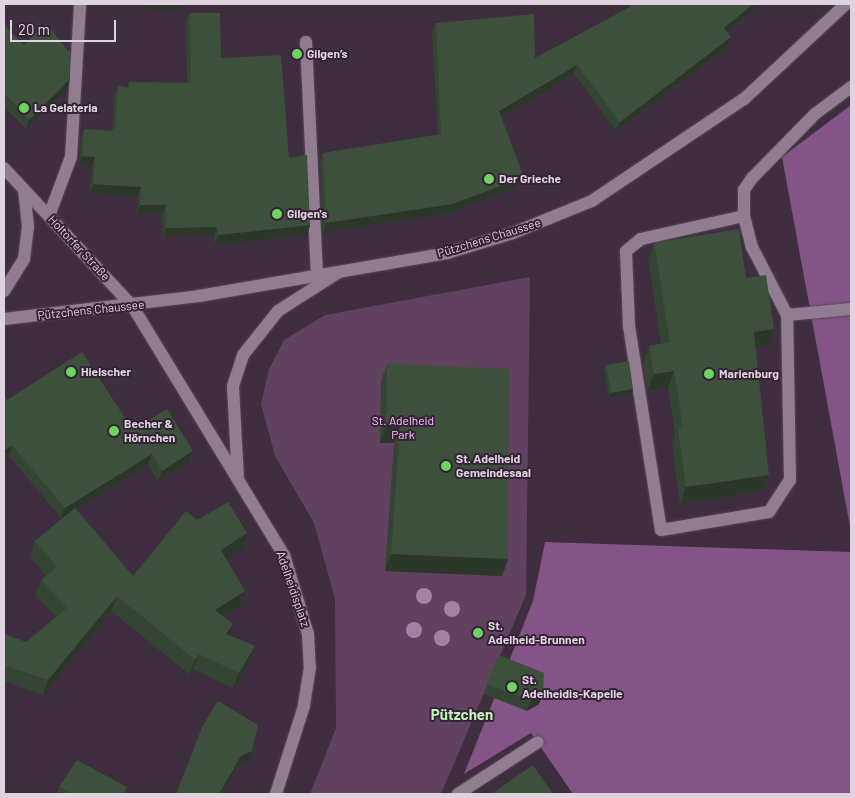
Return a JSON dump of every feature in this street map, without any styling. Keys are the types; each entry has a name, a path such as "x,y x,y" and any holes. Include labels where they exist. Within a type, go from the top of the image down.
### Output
{"street":[{"path":"49,216 71,157 80,4"},
{"name":"Pützchens Chaussee","path":"4,319 133,307 447,253 592,201 744,99 846,4"},
{"path":"306,42 317,276"},
{"path":"744,216 641,239 626,251 629,326 661,530 769,512 790,480 787,315 752,247 744,216 744,190 752,178 815,114 851,87"},
{"name":"Holtorfer Straße","path":"4,168 133,307"},
{"name":"Holtorfer Straße","path":"4,291 24,259 28,227 24,190"},
{"name":"Adelheidisplatz","path":"238,481 233,386 243,355 278,312 339,272"},
{"name":"Adelheidisplatz","path":"133,307 284,555 308,634 310,667 304,706 276,794"},
{"path":"787,315 851,309"},
{"path":"458,794 538,742"}],"green space":[{"name":"St. Adelheid Park","path":"530,277 526,595 441,794 310,794 336,728 335,599 314,523 275,456 261,404 269,369 284,340 325,315"}],"shaded area":[{"path":"851,105 851,532 782,157"},
{"path":"545,542 851,552 851,794 573,794 531,733 464,774 533,601"}],"building":[{"path":"148,4 181,4 181,5"},
{"path":"634,4 753,4 724,28 731,37 620,122 577,65 499,111 524,177 453,204 326,223 323,153 441,134 436,23 534,14 535,58"},
{"path":"189,13 220,13 221,58 281,55 289,158 307,155 310,225 218,235 217,227 166,228 166,205 140,205 141,187 93,184 95,157 82,156 84,129 115,131 118,86 129,88 129,82 191,83"},
{"path":"46,23 70,53 70,79 29,120 4,93 4,25 24,45"},
{"name":"Marienburg","path":"739,229 746,278 766,275 774,329 754,332 769,475 686,487 678,428 683,427 674,371 654,374 649,346 670,342 654,243"},
{"path":"82,352 133,430 167,409 193,451 162,471 152,454 65,508 12,445 4,451 4,394 7,400"},
{"path":"629,361 633,389 611,393 606,365"},
{"name":"St. Adelheid Gemeindesaal","path":"387,364 509,369 508,559 391,554 400,426 386,426"},
{"path":"228,502 247,533 221,550 245,591 215,610 233,624 226,634 255,646 239,673 199,654 195,660 117,596 48,680 4,665 4,634 26,642 67,608 41,580 57,567 35,541 75,508 133,576 186,511 197,520"},
{"name":"St. Adelheidis-Kapelle","path":"499,655 544,673 543,694 530,701 487,684"},
{"path":"218,701 258,725 252,751 241,756 219,794 176,794 203,725"},
{"path":"77,760 127,787 123,794 72,794 59,787"},
{"path":"533,765 553,794 491,794"}],"place":[{"name":"Gilgen’s","path":"297,54"},
{"name":"La Gelateria","path":"24,108"},
{"name":"Der Grieche","path":"489,179"},
{"name":"Gilgen's","path":"277,214"},
{"name":"Hielscher","path":"71,372"},
{"name":"Marienburg","path":"709,374"},
{"name":"Becher & Hörnchen","path":"114,431"},
{"name":"St. Adelheid Gemeindesaal","path":"446,466"},
{"name":"St. Adelheid-Brunnen","path":"478,633"},
{"name":"St. Adelheidis-Kapelle","path":"512,687"}],"district":[{"name":"Pützchen","path":"462,715"}]}
